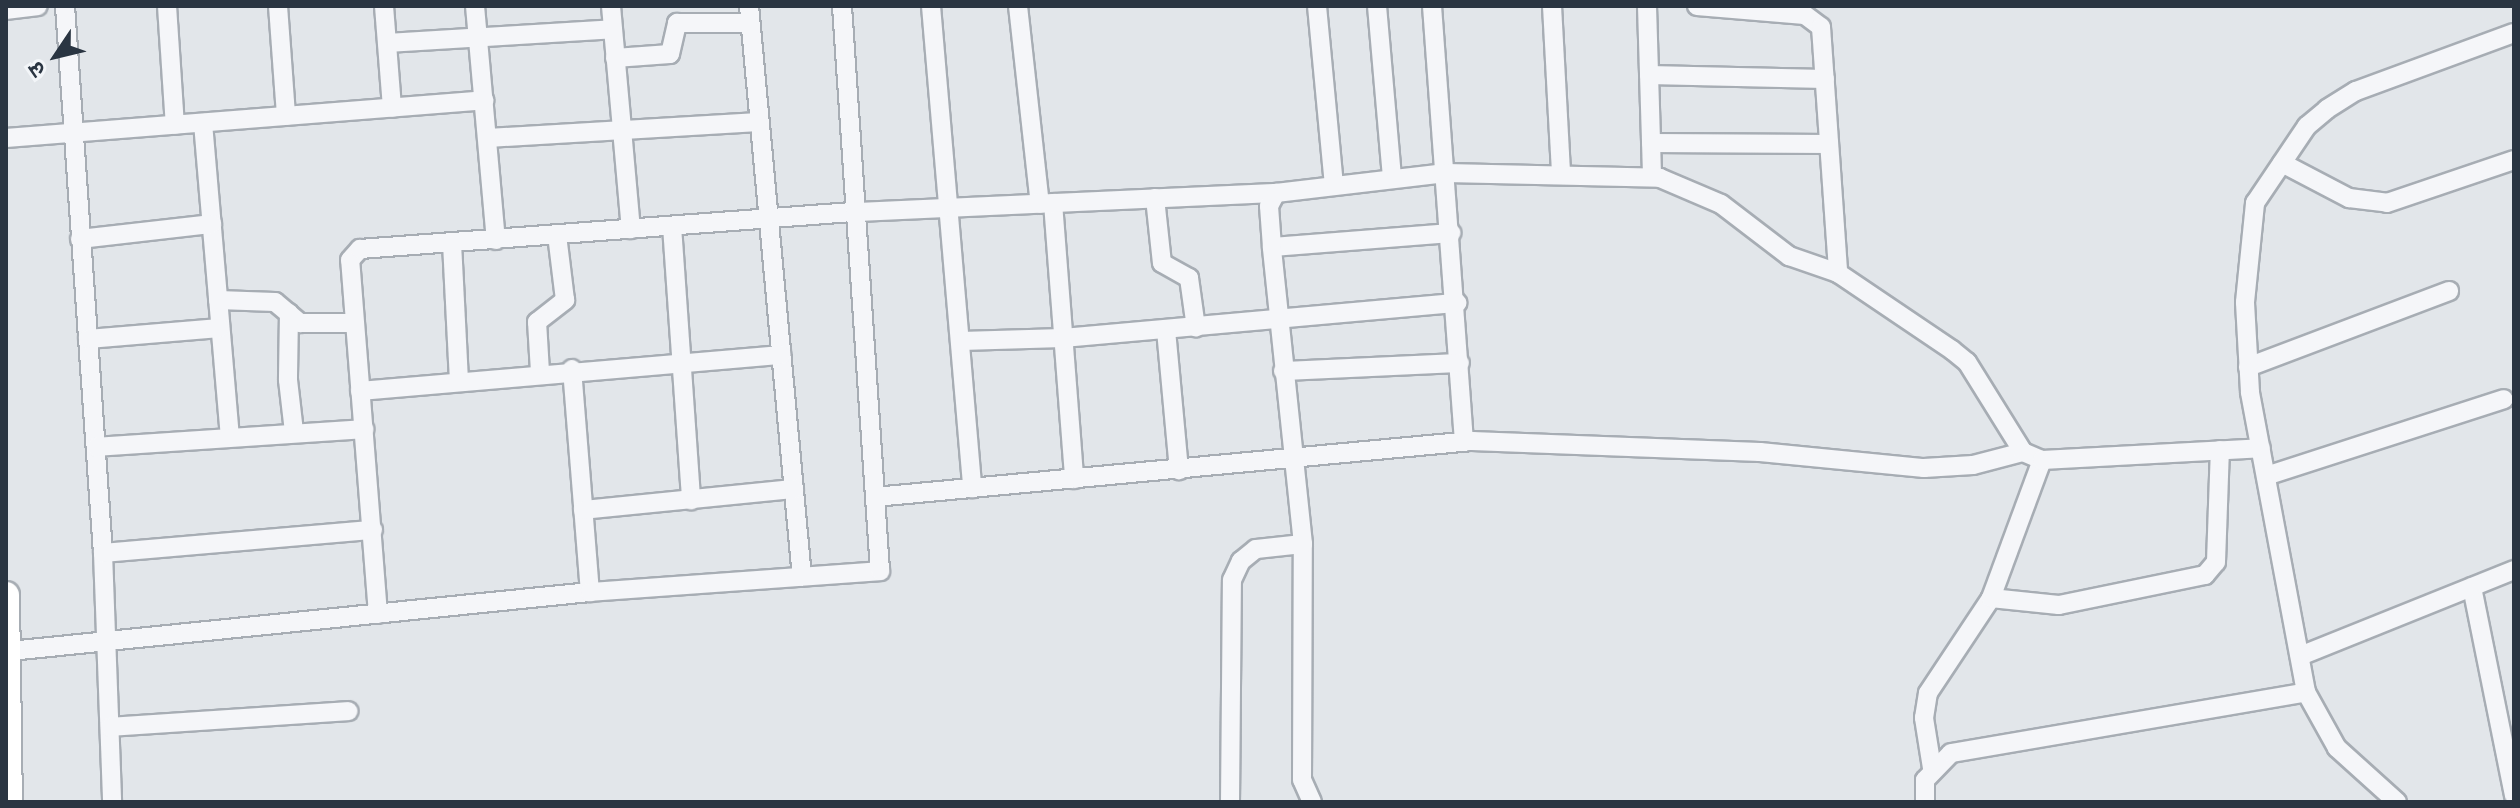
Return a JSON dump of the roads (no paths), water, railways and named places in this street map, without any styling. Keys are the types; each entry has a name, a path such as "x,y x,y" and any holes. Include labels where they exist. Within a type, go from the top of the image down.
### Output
{"street":[{"path":"6,10 38,6"},
{"path":"65,6 103,553 112,802"},
{"path":"167,6 175,125"},
{"path":"278,6 286,116"},
{"path":"384,6 392,108"},
{"path":"475,6 496,240"},
{"path":"611,6 631,229"},
{"path":"10,651 107,644 590,592 880,571 842,6"},
{"path":"931,6 972,488"},
{"path":"1018,6 1063,338 1074,479"},
{"path":"1317,6 1334,185"},
{"path":"1377,6 1392,178"},
{"path":"1432,6 1457,303 1464,442"},
{"path":"1552,6 1561,173"},
{"path":"1647,6 1652,176"},
{"path":"1697,6 1815,18 1821,27 1838,273"},
{"path":"615,58 670,54 675,14 750,14 802,577"},
{"path":"387,43 613,29"},
{"path":"2397,802 2337,748 2306,692 2248,367 2245,302 2255,203 2307,126 2356,91 2514,33"},
{"path":"1649,75 1825,79"},
{"path":"6,138 484,100"},
{"path":"488,138 759,122"},
{"path":"203,123 230,437"},
{"path":"1651,143 1829,144"},
{"path":"2282,163 2349,198 2387,203 2514,160"},
{"path":"378,614 354,323 353,253 360,249 856,212 1276,193 1446,173 1652,176 1721,204 1789,256 1838,273 1967,362 2023,452 2042,460 2261,448"},
{"path":"1276,193 1269,206 1272,247 1291,460 1303,544 1302,780 1312,802"},
{"path":"1155,198 1162,263 1189,278 1196,328"},
{"path":"80,239 212,224"},
{"path":"672,226 691,500"},
{"path":"1272,247 1451,233"},
{"path":"540,372 537,322 565,300 557,235"},
{"path":"452,243 459,379"},
{"path":"2248,367 2449,291"},
{"path":"218,300 275,302 300,323 354,323"},
{"path":"961,341 1063,338 1196,328 1457,303"},
{"path":"289,313 288,380 294,432"},
{"path":"88,339 220,328"},
{"path":"1166,330 1179,470"},
{"path":"360,391 572,369 781,355"},
{"path":"1283,371 1460,363"},
{"path":"572,369 590,592"},
{"path":"2266,476 2504,399"},
{"path":"96,447 364,429"},
{"path":"875,497 1464,442 1554,441 1760,452 1924,468 1973,465 2023,452"},
{"path":"1991,598 2059,605 2205,575 2216,562 2220,450"},
{"path":"1932,768 1924,718 1928,693 1991,598 2042,460"},
{"path":"583,510 794,489"},
{"path":"103,553 373,530"},
{"path":"1230,802 1232,580 1241,561 1256,549 1303,544"},
{"path":"2300,656 2514,570"},
{"path":"2472,587 2514,796"},
{"path":"6,595 10,651 9,802"},
{"path":"1925,802 1925,780 1932,768 1951,753 2306,692"},
{"path":"110,727 348,711"}]}
